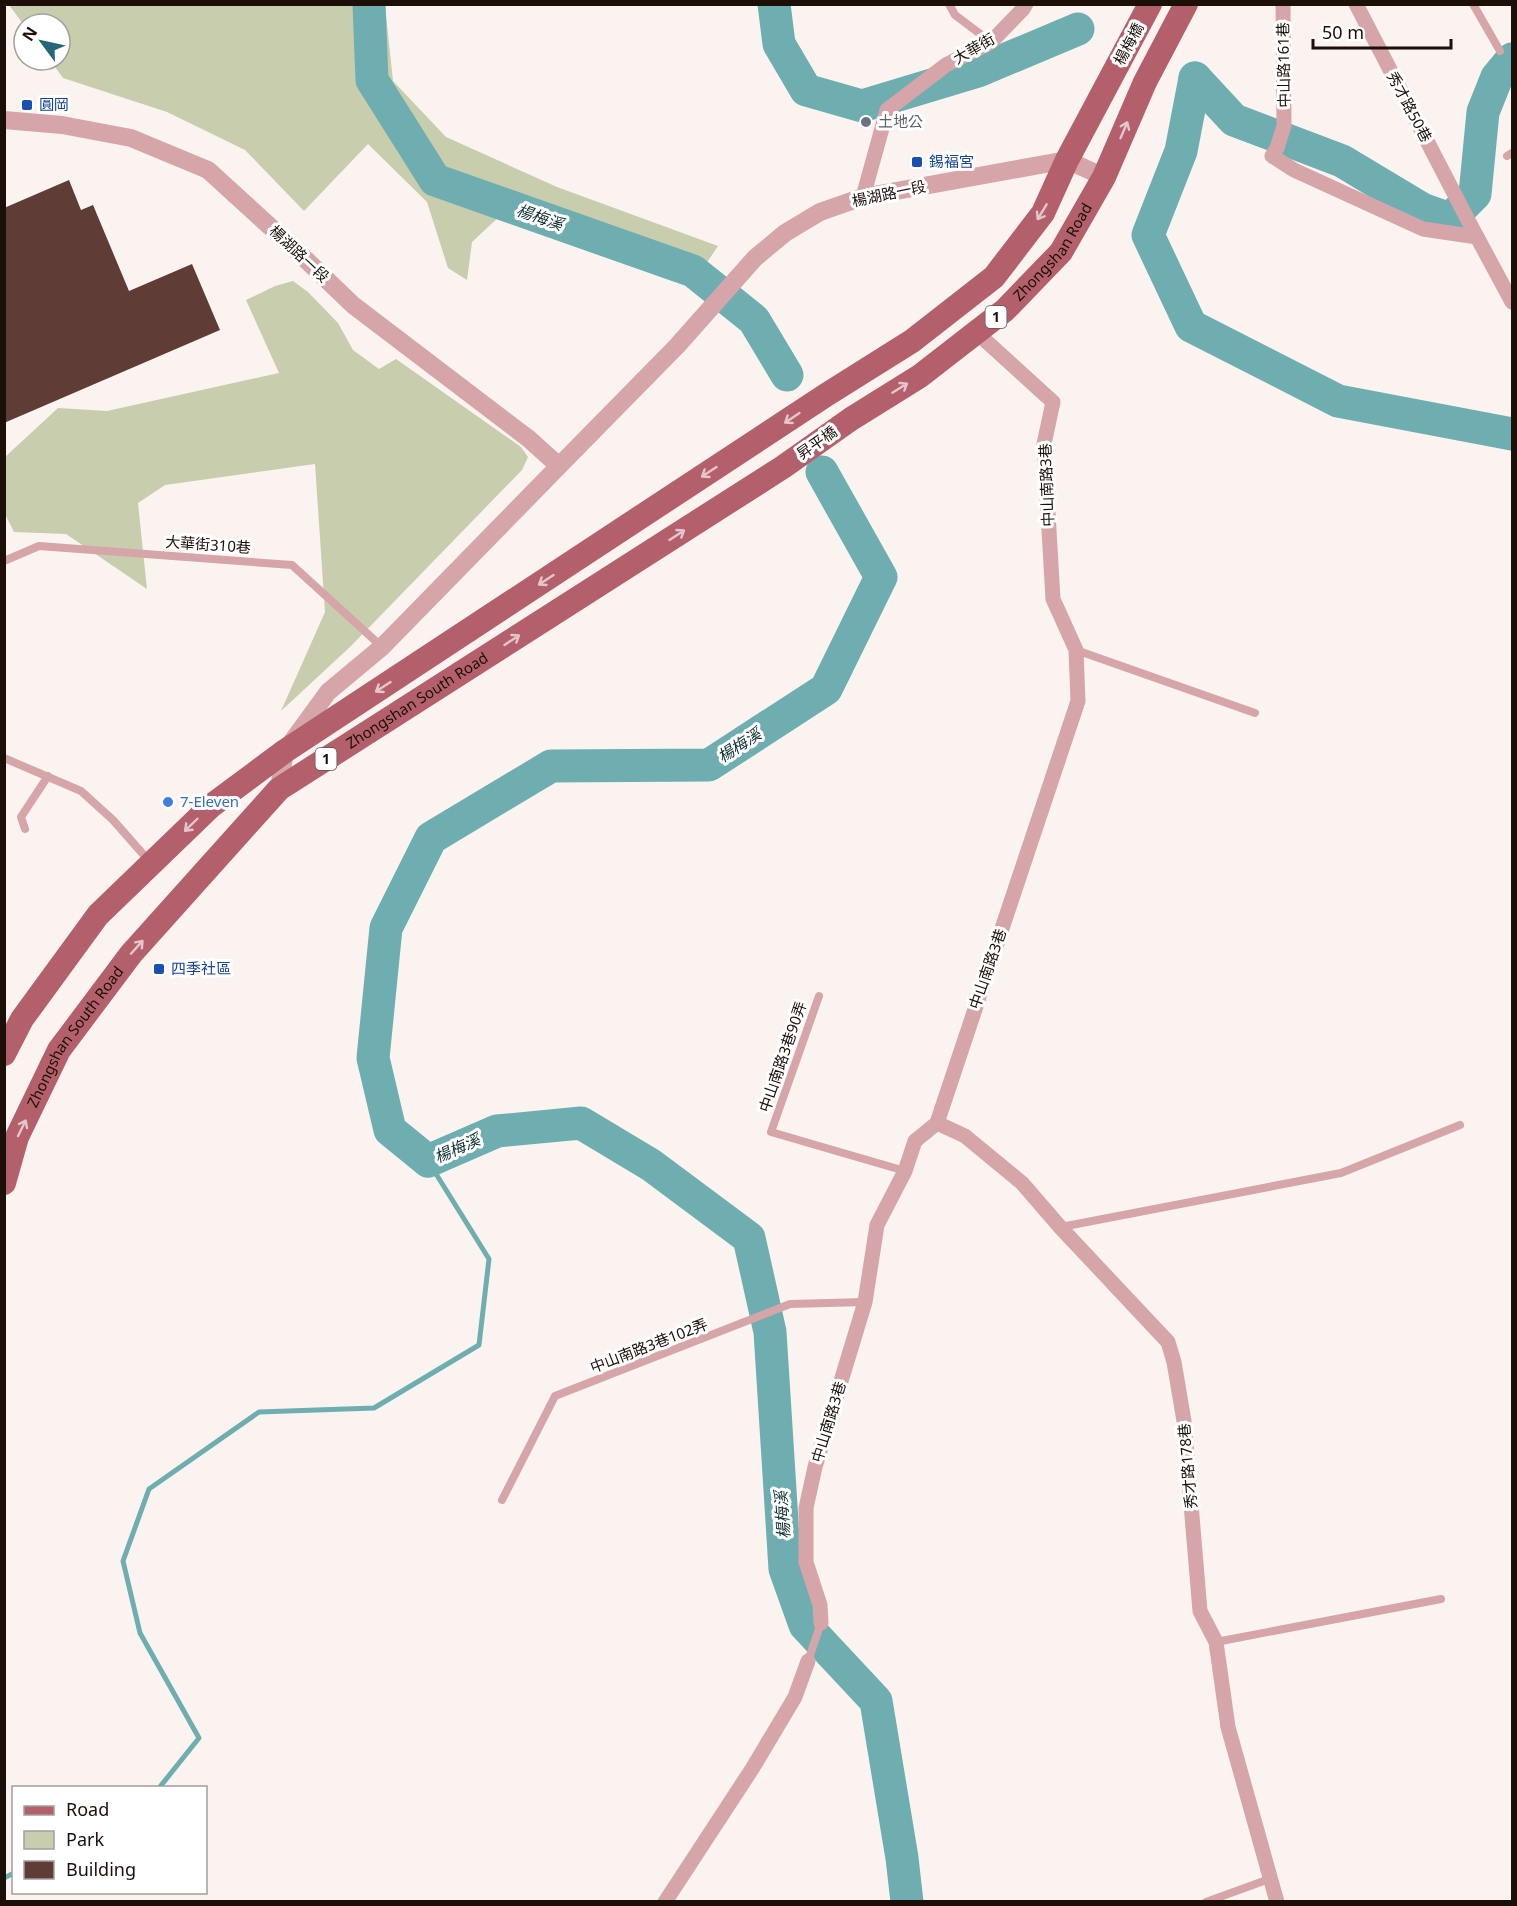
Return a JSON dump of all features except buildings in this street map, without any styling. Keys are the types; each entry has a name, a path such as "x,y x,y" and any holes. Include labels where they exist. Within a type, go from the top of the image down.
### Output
{"main road":[{"name":"Zhongshan Road","path":"851,419 920,375 1005,310 1061,252 1104,177 1145,82 1186,4"},
{"name":"楊梅橋","path":"1114,72 1147,10"},
{"name":"Zhongshan Road","path":"758,440 912,341 994,277 1043,213 1067,160 1114,72"},
{"name":"昇平橋","path":"783,467 851,419"},
{"name":"Zhongshan South Road","path":"4,1054 10,1031 22,1019 98,915 211,806 285,751 758,440"},
{"name":"Zhongshan South Road","path":"4,1183 17,1137 59,1050 131,954 279,789 783,467"}],"street":[{"name":"大華街","path":"863,197 887,110 946,65 991,42 1026,4"},
{"name":"中山路161巷","path":"1283,4 1284,126 1272,156 1294,170 1423,229 1473,231"},
{"name":"秀才路50巷","path":"1356,4 1512,302"},
{"name":"楊湖路一段","path":"4,120 62,125 131,138 208,170 353,305 529,439 559,466"},
{"path":"1067,160 1104,177"},
{"name":"楊湖路一段","path":"279,789 285,751 328,692 382,647 677,346 755,258 785,233 820,212 863,197 1067,160"},
{"name":"中山南路3巷","path":"821,1623 819,1605 806,1562 806,1508 815,1467 865,1302 877,1225 905,1171 915,1142 937,1123 1078,701 1076,650 1053,599 1044,444 1053,402 976,332"},
{"name":"秀才路178巷","path":"937,1123 965,1136 1022,1183 1168,1342 1174,1362 1184,1421 1200,1611 1216,1642 1228,1727 1277,1902"},
{"path":"665,1902 752,1769 795,1697 808,1661"}],"lane":[{"path":"949,4 955,15 991,42"},
{"path":"1473,4 1500,51"},
{"name":"大華街310巷","path":"4,561 39,546 292,566 382,647"},
{"path":"1076,650 1255,713"},
{"path":"4,758 81,791 112,820 151,863"},
{"path":"25,829 21,817 48,776"},
{"name":"中山南路3巷90弄","path":"819,996 771,1132 905,1171"},
{"path":"1060,1227 1341,1173 1460,1125"},
{"name":"中山南路3巷102弄","path":"502,1500 555,1396 790,1304 865,1302"},
{"path":"1216,1642 1441,1599"},
{"path":"808,1661 821,1623"},
{"path":"1206,1902 1272,1878"}],"green space":[{"path":"9,5 385,5 393,81 446,137 557,187 718,246 706,264 519,198 472,242 467,280 448,268 427,202 368,144 304,211 245,150 167,112 63,78 59,72 72,72 72,12 14,12"},
{"path":"293,281 308,292 338,323 353,350 379,369 396,359 521,447 528,457 522,470 351,646 281,711 325,612 315,464 165,485 138,503 147,589 66,534 14,532 5,514 5,457 58,408 107,411 279,373 246,300 275,286"}],"waterway":[{"name":"楊梅溪","path":"369,4 372,80 435,180 693,271 754,320 787,375"},
{"path":"774,4 779,44 806,90 862,106 978,71 1078,29"},
{"path":"1195,78 1234,120 1342,161 1422,209 1450,219 1475,194 1483,112 1497,77 1512,59"},
{"path":"1195,78 1181,151 1148,235 1191,326 1338,401 1512,434"},
{"name":"楊梅溪","path":"822,472 881,577 826,689 709,765 551,766 431,838 386,928 373,1058 390,1130 428,1161 497,1131 581,1123 651,1165 749,1238 770,1332 785,1569 805,1625 876,1701 907,1902"},
{"path":"161,1786 199,1738 140,1633 123,1561 149,1489 259,1412 374,1408 479,1345 489,1259 428,1161"},
{"path":"4,1878 12,1874"}],"place":[{"name":"圓岡","path":"27,105"},
{"name":"土地公","path":"866,122"},
{"name":"錫褔宮","path":"917,162"},
{"name":"7-Eleven","path":"168,802"},
{"name":"四季社區","path":"159,969"}]}
